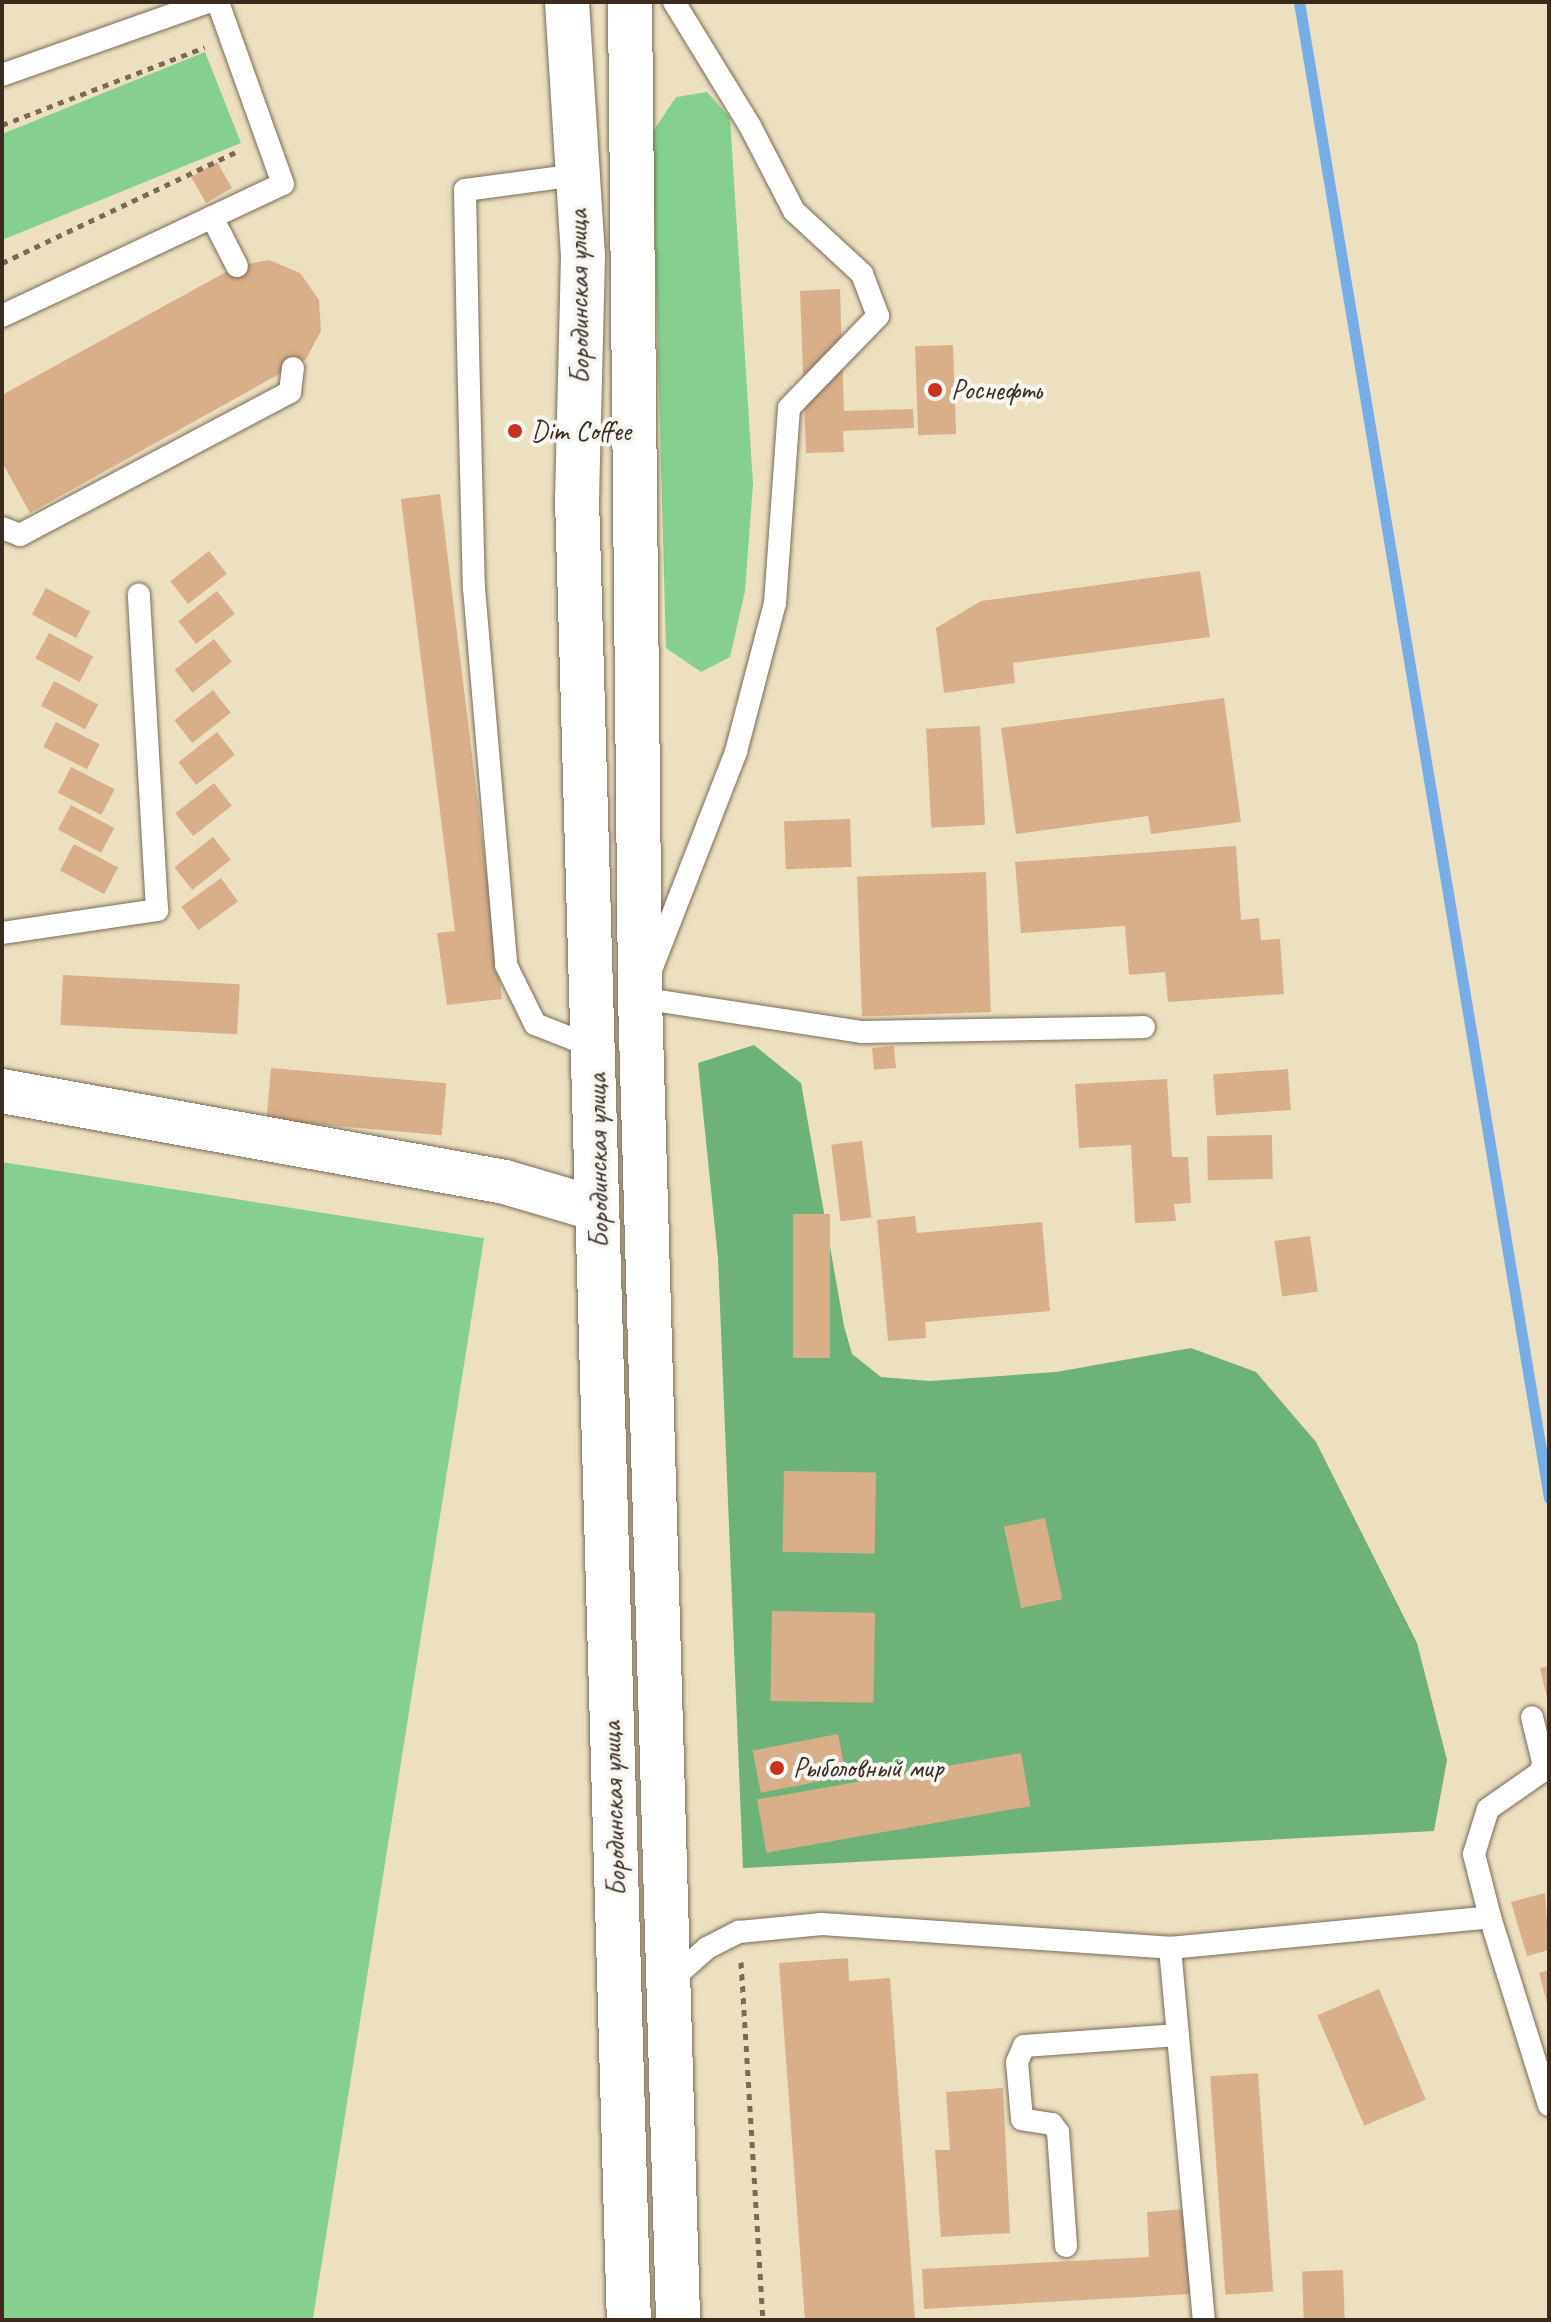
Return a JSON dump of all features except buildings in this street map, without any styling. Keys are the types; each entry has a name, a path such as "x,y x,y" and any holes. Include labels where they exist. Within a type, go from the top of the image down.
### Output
{"main road":[{"name":"Бородинская улица","path":"567,2 583,256 577,498 597,1049 597,1209 629,2320"},
{"name":"Бородинская улица","path":"630,2 640,998 678,2320"},
{"path":"2,1090 505,1182 597,1209"}],"lane":[{"path":"674,2 750,126 794,211 862,274 878,316 789,408 775,603 736,752 640,998 862,1032 1144,1027"},
{"path":"2,75 208,3 283,184 2,316"},
{"path":"576,175 465,190 473,572 506,965 535,1024 597,1049"},
{"path":"212,217 237,266"},
{"path":"2,528 20,535 290,392 293,368"},
{"path":"2,933 157,910 139,595"},
{"path":"1532,1717 1543,1762 1541,1772 1488,1809 1474,1854 1490,1917 1549,2105"},
{"path":"670,1981 707,1948 739,1932 822,1924 1170,1948 1490,1917"},
{"path":"1170,1948 1204,2320"},
{"path":"1066,2246 1058,2132 1052,2124 1022,2119 1017,2062 1024,2046 1178,2035"}],"path":[{"path":"2,125 213,44 208,3"},
{"path":"2,263 248,146"},
{"path":"739,1932 763,2320"}],"green space":[{"path":"205,52 241,143 2,240 2,134"},
{"path":"707,92 730,118 753,484 745,591 730,657 701,672 666,648 652,133 676,97"},
{"path":"754,1045 801,1083 844,1326 852,1354 881,1377 930,1381 1056,1372 1191,1348 1256,1372 1316,1442 1417,1643 1447,1760 1434,1831 743,1868 718,1258 698,1063"},
{"path":"2,1162 484,1238 313,2320 2,2320"}],"waterway":[{"path":"1299,2 1549,1498"}],"place":[{"name":"Роснефть","path":"935,390"},
{"name":"Dim Coffee","path":"515,431"},
{"name":"Рыболовный мир","path":"777,1768"}]}
